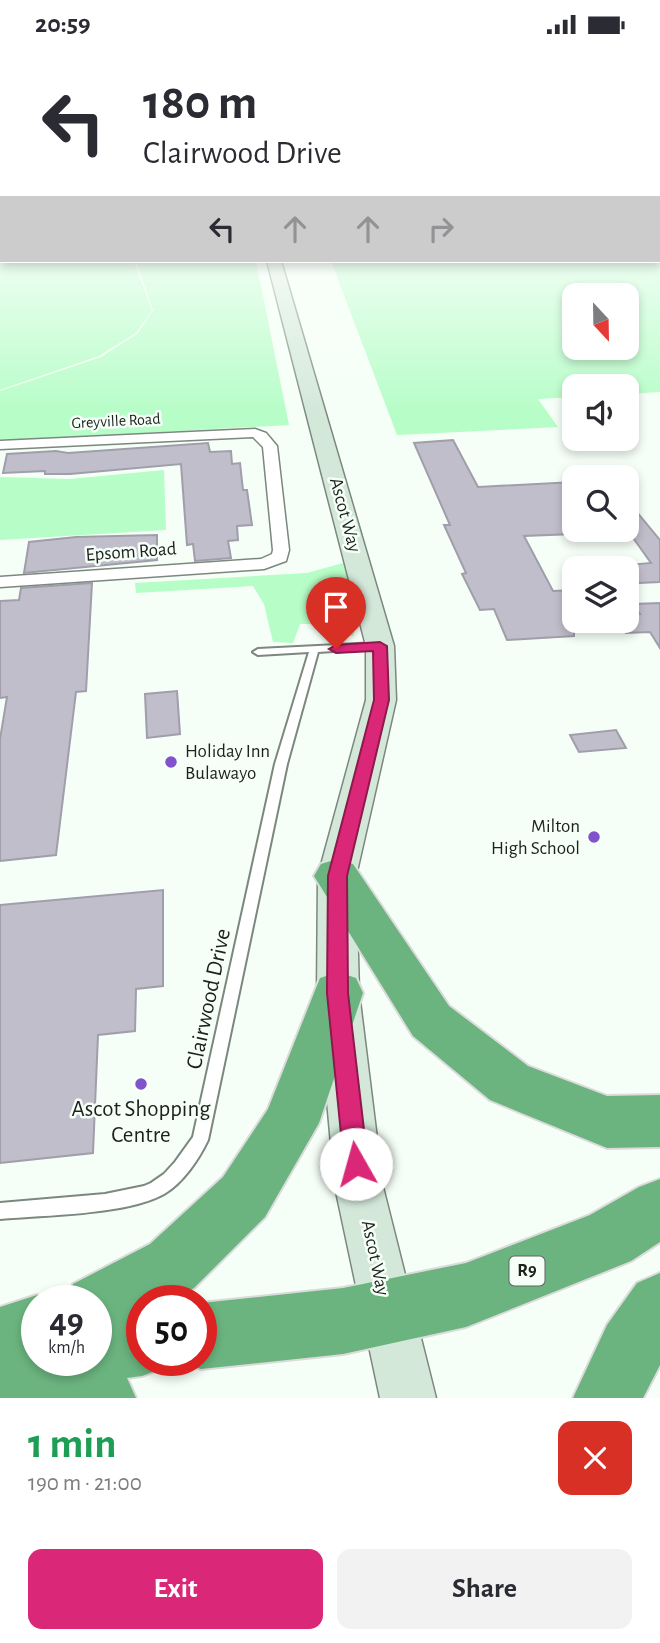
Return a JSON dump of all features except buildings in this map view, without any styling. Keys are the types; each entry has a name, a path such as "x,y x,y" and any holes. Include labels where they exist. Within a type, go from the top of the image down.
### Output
{"highway":[{"path":"337,876 431,1021 509,1083 607,1122 660,1121"},
{"path":"112,1298 172,1266 244,1198 291,1123 338,993"},
{"name":"R9","path":"217,1334 343,1321 466,1295 609,1239 660,1208"},
{"path":"608,1398 631,1349 660,1306"},
{"path":"0,1340 21,1333"},
{"path":"0,1358 21,1356"},
{"path":"0,1377 55,1383 101,1398"}],"main road":[{"name":"Ascot Way","path":"282,289 380,646 381,700 337,876 338,993 359,1187 408,1398"}],"street":[{"name":"Greyville Road","path":"0,445 235,433 254,433 261,436 270,446 281,550 280,558 264,564"},
{"name":"Epsom Road","path":"0,582 264,564"}],"lane":[{"path":"258,652 380,646"},
{"name":"Clairwood Drive","path":"0,1211 127,1197 156,1189 181,1169 200,1140 281,764 314,650"}],"green space":[{"path":"0,289 144,289 152,310 136,333 99,356 0,390"},
{"path":"146,289 262,289 289,425 0,441 0,391 101,357 138,333 153,310"},
{"path":"342,289 562,289 562,361 639,361 639,289 660,289 660,392 639,393 639,374 562,374 562,398 538,399 558,427 397,435"},
{"path":"164,470 166,530 0,540 0,477 70,479"},
{"path":"343,563 359,621 353,636 323,636 322,624 300,624 293,643 273,642 264,604 253,586 136,593 135,583 307,573"}],"place":[{"name":"Holiday Inn Bulawayo","path":"171,762"},
{"name":"Milton High School","path":"594,837"},
{"name":"Ascot Shopping Centre","path":"141,1084"}],"route":[{"path":"336,649 380,646 381,700 337,876 338,993 356,1164"}]}
